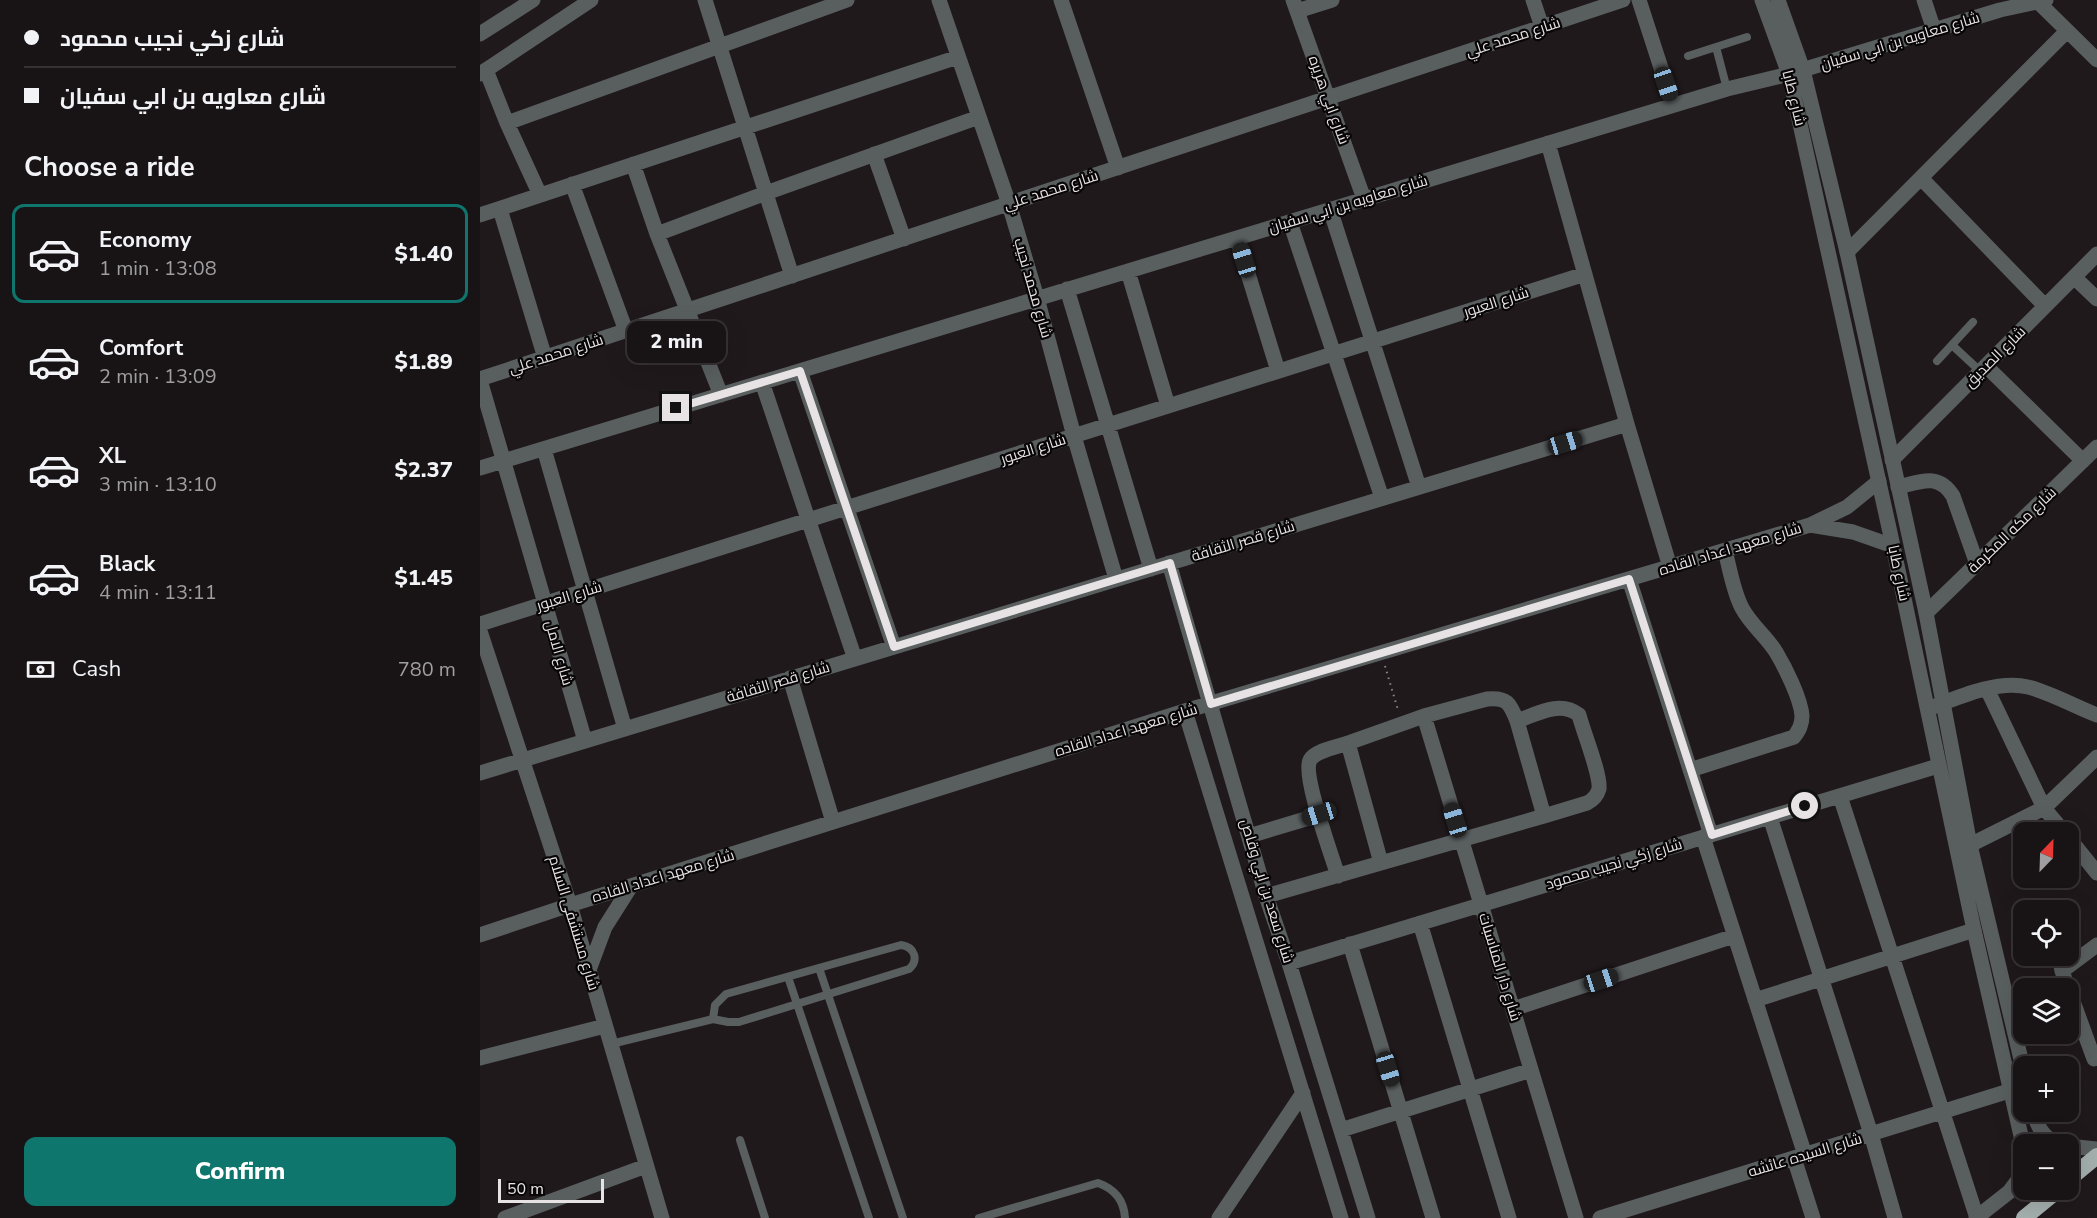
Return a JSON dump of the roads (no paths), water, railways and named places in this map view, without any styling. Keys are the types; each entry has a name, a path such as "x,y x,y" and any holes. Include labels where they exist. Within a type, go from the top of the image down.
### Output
{"highway":[{"path":"2079,1171 2097,1156"},
{"path":"2024,1218 2046,1200"}],"street":[{"path":"480,34 533,0"},
{"path":"540,195 483,72 591,0"},
{"path":"705,0 792,276"},
{"path":"507,123 847,0"},
{"name":"شارع محمد نجيب","path":"939,0 1009,204 1116,579"},
{"path":"1061,0 1118,168"},
{"path":"1295,6 1332,0"},
{"path":"1533,0 1542,27"},
{"name":"شارع محمد علي","path":"480,380 1623,0"},
{"path":"1639,0 1673,105"},
{"name":"شارع طابا","path":"1762,0 1796,72 1938,766 2013,1107"},
{"name":"شارع طابا","path":"1778,0 1847,252 1926,613 1970,845 2020,1056"},
{"path":"1924,0 1934,30"},
{"path":"2041,1 2097,60"},
{"name":"شارع معاويه بن ابي سفيان","path":"480,468 1673,105 1796,72 1934,30 1998,5 2041,1"},
{"name":"شارع ابي هريره","path":"1295,6 1364,199"},
{"path":"1847,252 2067,31"},
{"path":"480,215 958,57"},
{"path":"657,234 979,117"},
{"path":"1548,143 1670,567"},
{"path":"874,154 903,239"},
{"path":"633,164 657,234 721,395"},
{"path":"1921,178 2045,306"},
{"path":"572,184 626,331"},
{"path":"500,208 545,358"},
{"path":"1330,209 1419,487"},
{"path":"1290,222 1382,498"},
{"path":"1237,238 1278,371"},
{"name":"شارع الصديق","path":"1892,460 2097,254"},
{"path":"1128,271 1168,406"},
{"name":"شارع العبور","path":"480,624 1585,274"},
{"path":"2074,277 2097,299"},
{"path":"1067,290 1151,568"},
{"path":"1983,369 2083,461"},
{"path":"800,371 894,647"},
{"name":"شارع الامل","path":"480,380 585,741"},
{"path":"762,382 855,658"},
{"name":"شارع قصر الثقافة","path":"480,773 1627,424"},
{"name":"شارع مكه المكرمة","path":"1926,613 2097,447"},
{"path":"544,449 625,729"},
{"path":"1898,487 1930,480 1948,487 1977,564"},
{"name":"شارع معهد اعداد القاده","path":"480,935 1185,711 1810,525 1847,507 1879,481"},
{"name":"شارع معهد اعداد القاده","path":"1810,525 1853,532 1893,546"},
{"path":"1690,770 1794,737 1802,722 1802,714 1793,689 1775,651 1749,622 1740,605 1725,550"},
{"name":"شارع سعد بن ابي وقاص","path":"1170,563 1266,896 1368,1218"},
{"path":"1629,579 1690,770 1734,936 1755,1000 1799,1156 1813,1218"},
{"name":"شارع مستشفى السلام","path":"480,631 570,905 662,1218"},
{"path":"790,678 833,822"},
{"path":"1928,709 1944,702 2007,685 2028,687 2097,715"},
{"path":"1987,689 2044,808 2056,822"},
{"path":"1338,876 1308,776 1310,760 1315,755 1424,716 1487,699 1497,698 1507,701 1516,721 1545,816"},
{"path":"1266,896 1545,816 1593,800 1597,795 1599,782 1579,715 1564,707 1516,721"},
{"name":"شارع سعد بن ابي وقاص","path":"1185,711 1341,1218"},
{"name":"شارع دار المناسبات","path":"1424,716 1576,1218"},
{"path":"1348,744 1381,863"},
{"path":"1970,845 2044,808 2097,757"},
{"name":"شارع زكي نجيب محمود","path":"1289,963 1938,766"},
{"path":"1840,796 1977,1218 2013,1186"},
{"path":"1249,836 1319,814"},
{"path":"1770,817 1896,1218"},
{"path":"2079,851 2097,873"},
{"path":"589,970 605,927 631,886"},
{"path":"1420,923 1509,1218"},
{"path":"1755,1000 1974,930"},
{"path":"1513,1009 1734,936"},
{"path":"1350,944 1433,1218"},
{"path":"2079,954 2097,945"},
{"path":"2061,966 2094,1059"},
{"path":"480,1058 605,1026"},
{"path":"1341,1130 1531,1070"},
{"name":"شارع السيده عائشه","path":"1600,1218 2009,1091"},
{"path":"1219,1218 1303,1093"},
{"path":"2079,1147 2097,1149"},
{"path":"506,1218 646,1166"},
{"path":"1648,1203 1654,1218"}],"lane":[{"path":"1688,56 1747,37"},
{"path":"1716,47 1727,89"},
{"path":"1937,361 1973,322"},
{"path":"1952,345 1983,369"},
{"path":"611,1044 712,1018 739,1022 909,969 914,963 914,954 909,947 901,945 726,994 716,1005 712,1018"},
{"path":"819,968 903,1218"},
{"path":"788,977 869,1218"},
{"path":"740,1140 765,1218"},
{"path":"979,1218 1098,1183 1118,1195 1125,1218"}]}
